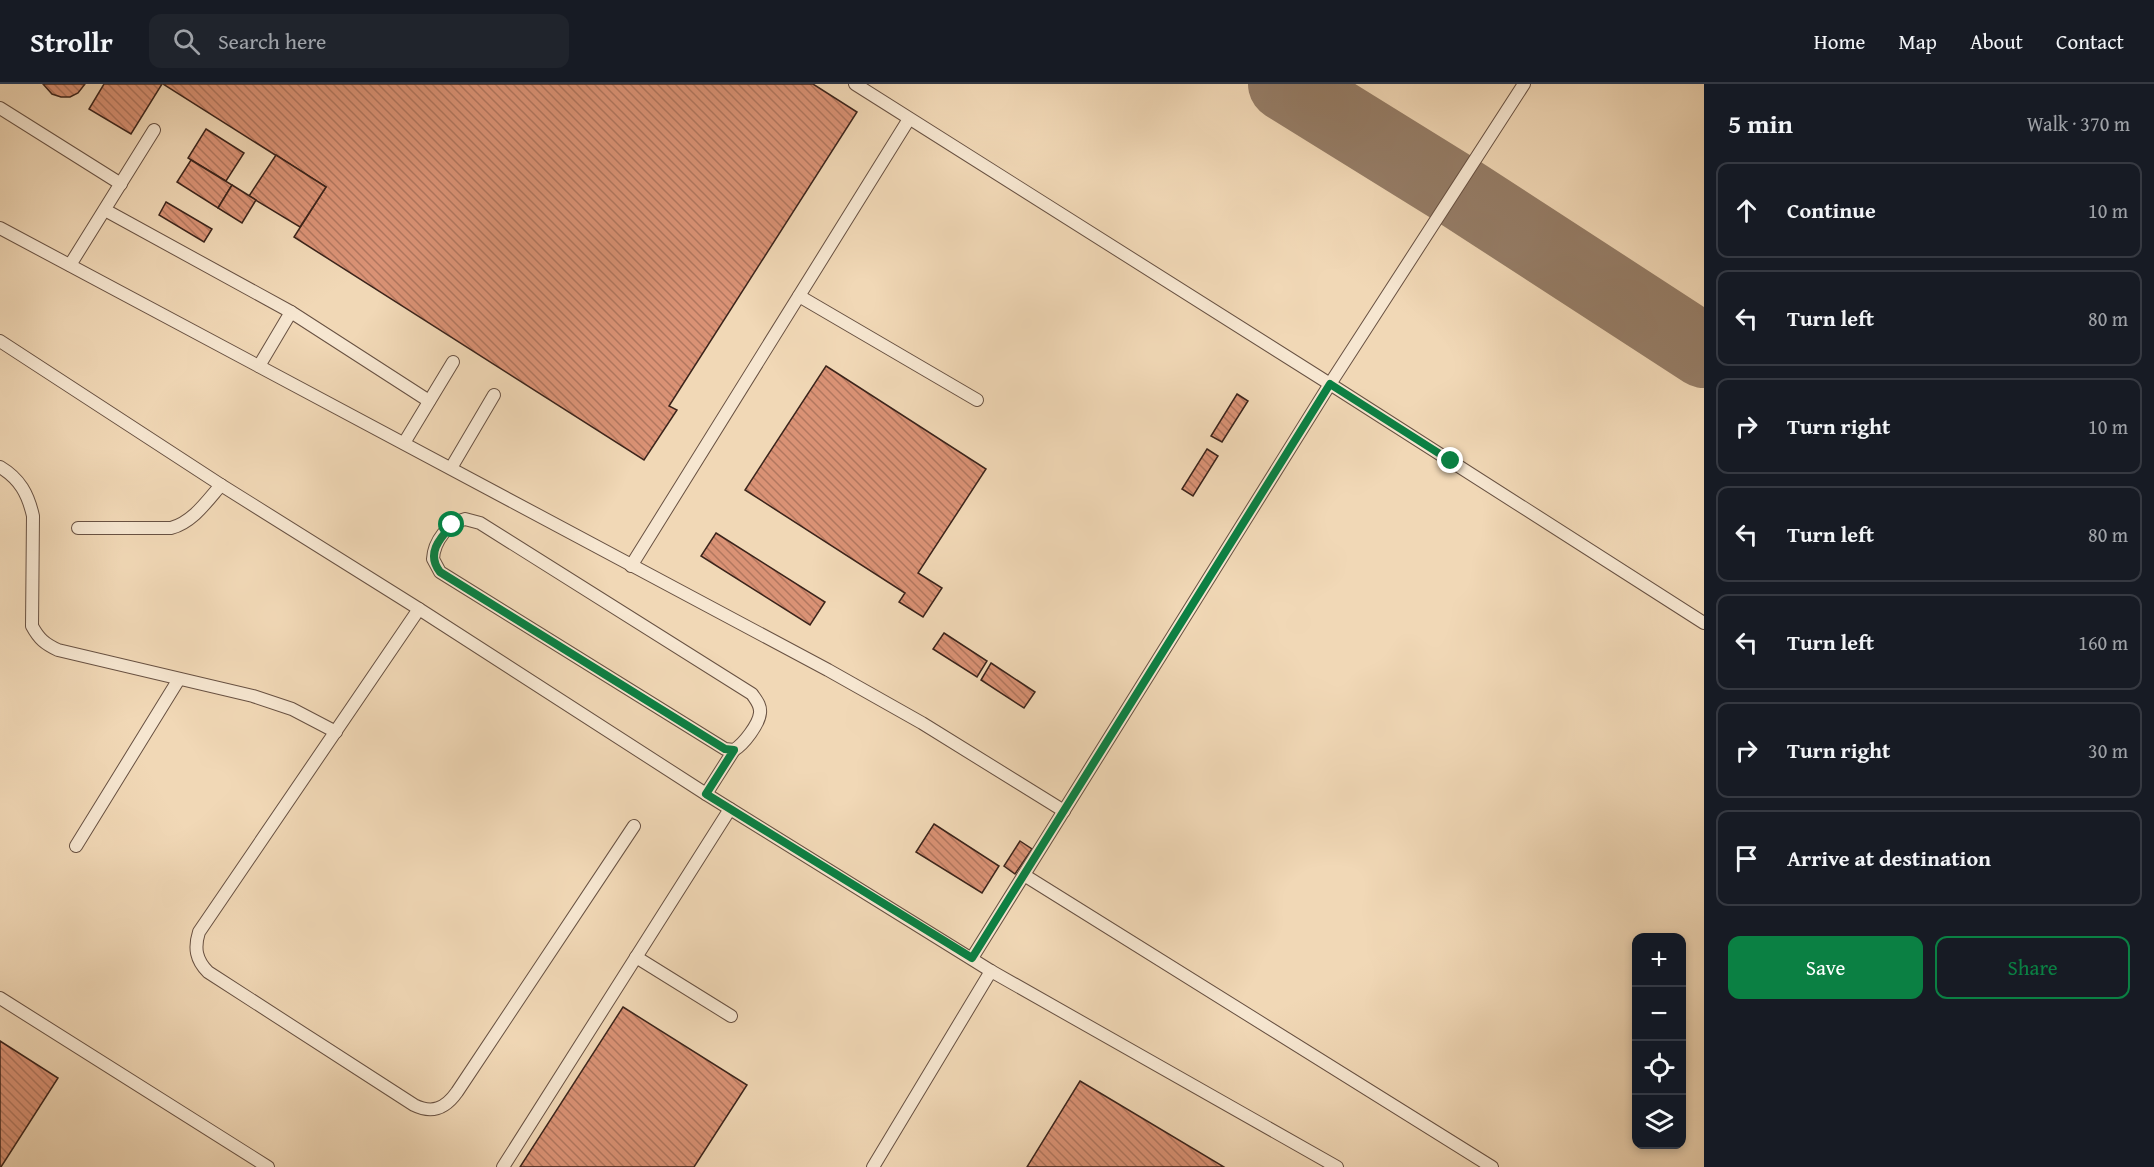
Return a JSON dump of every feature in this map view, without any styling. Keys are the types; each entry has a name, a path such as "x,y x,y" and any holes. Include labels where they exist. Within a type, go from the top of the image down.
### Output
{"lane":[{"path":"855,84 1704,623"},
{"path":"972,958 1330,384 1524,84"},
{"path":"0,108 121,184"},
{"path":"631,566 909,119"},
{"path":"70,265 154,130"},
{"path":"105,210 291,312 429,401"},
{"path":"0,228 849,682 922,723 1064,811"},
{"path":"799,296 977,400"},
{"path":"259,366 291,312"},
{"path":"0,341 221,485 706,794 991,971 1337,1167"},
{"path":"404,443 453,362"},
{"path":"451,468 494,395"},
{"path":"0,467 10,473 21,485 29,500 33,516 32,626 38,637 47,645 58,650 272,702 292,709 336,732"},
{"path":"78,528 171,528 192,517 221,485"},
{"path":"706,794 760,714 760,707 752,694 473,520 458,520 446,531 434,552 433,559 440,572 725,749 734,750"},
{"path":"418,609 199,932 196,940 197,958 208,972 424,1110 443,1107 451,1100 634,826"},
{"path":"76,846 179,679"},
{"path":"503,1167 730,809"},
{"path":"1024,875 1492,1167"},
{"path":"636,957 731,1016"},
{"path":"873,1167 991,971"},
{"path":"0,998 268,1167"}],"building":[{"path":"43,84 85,84 78,93 70,97 61,97 52,94"},
{"path":"104,84 162,84 131,134 89,109"},
{"path":"163,84 813,84 857,112 669,406 677,410 644,460 294,237 326,187"},
{"path":"206,129 244,153 226,181 188,158"},
{"path":"276,155 326,187 300,227 249,196"},
{"path":"191,160 232,185 218,208 177,182"},
{"path":"232,185 256,200 242,223 218,208"},
{"path":"166,202 212,229 204,242 159,215"},
{"path":"826,366 986,469 918,573 942,588 923,617 899,602 905,593 745,490"},
{"path":"1237,394 1248,401 1222,442 1211,436"},
{"path":"1207,449 1218,456 1193,496 1182,489"},
{"path":"716,533 825,602 810,625 701,556"},
{"path":"944,633 987,661 977,677 933,649"},
{"path":"991,663 1035,692 1024,708 981,680"},
{"path":"934,824 999,866 982,893 916,852"},
{"path":"1020,841 1032,849 1015,874 1004,866"},
{"path":"623,1007 747,1085 694,1167 520,1167"},
{"path":"0,1041 58,1078 1,1167 0,1167"},
{"path":"1080,1081 1224,1167 1027,1167"}],"taxiway":[{"path":"1285,84 1456,190 1704,351"}],"route":[{"path":"452,525 441,538 434,552 435,566 440,572 725,749 734,750 706,794 972,958 1330,384 1451,461"}]}
